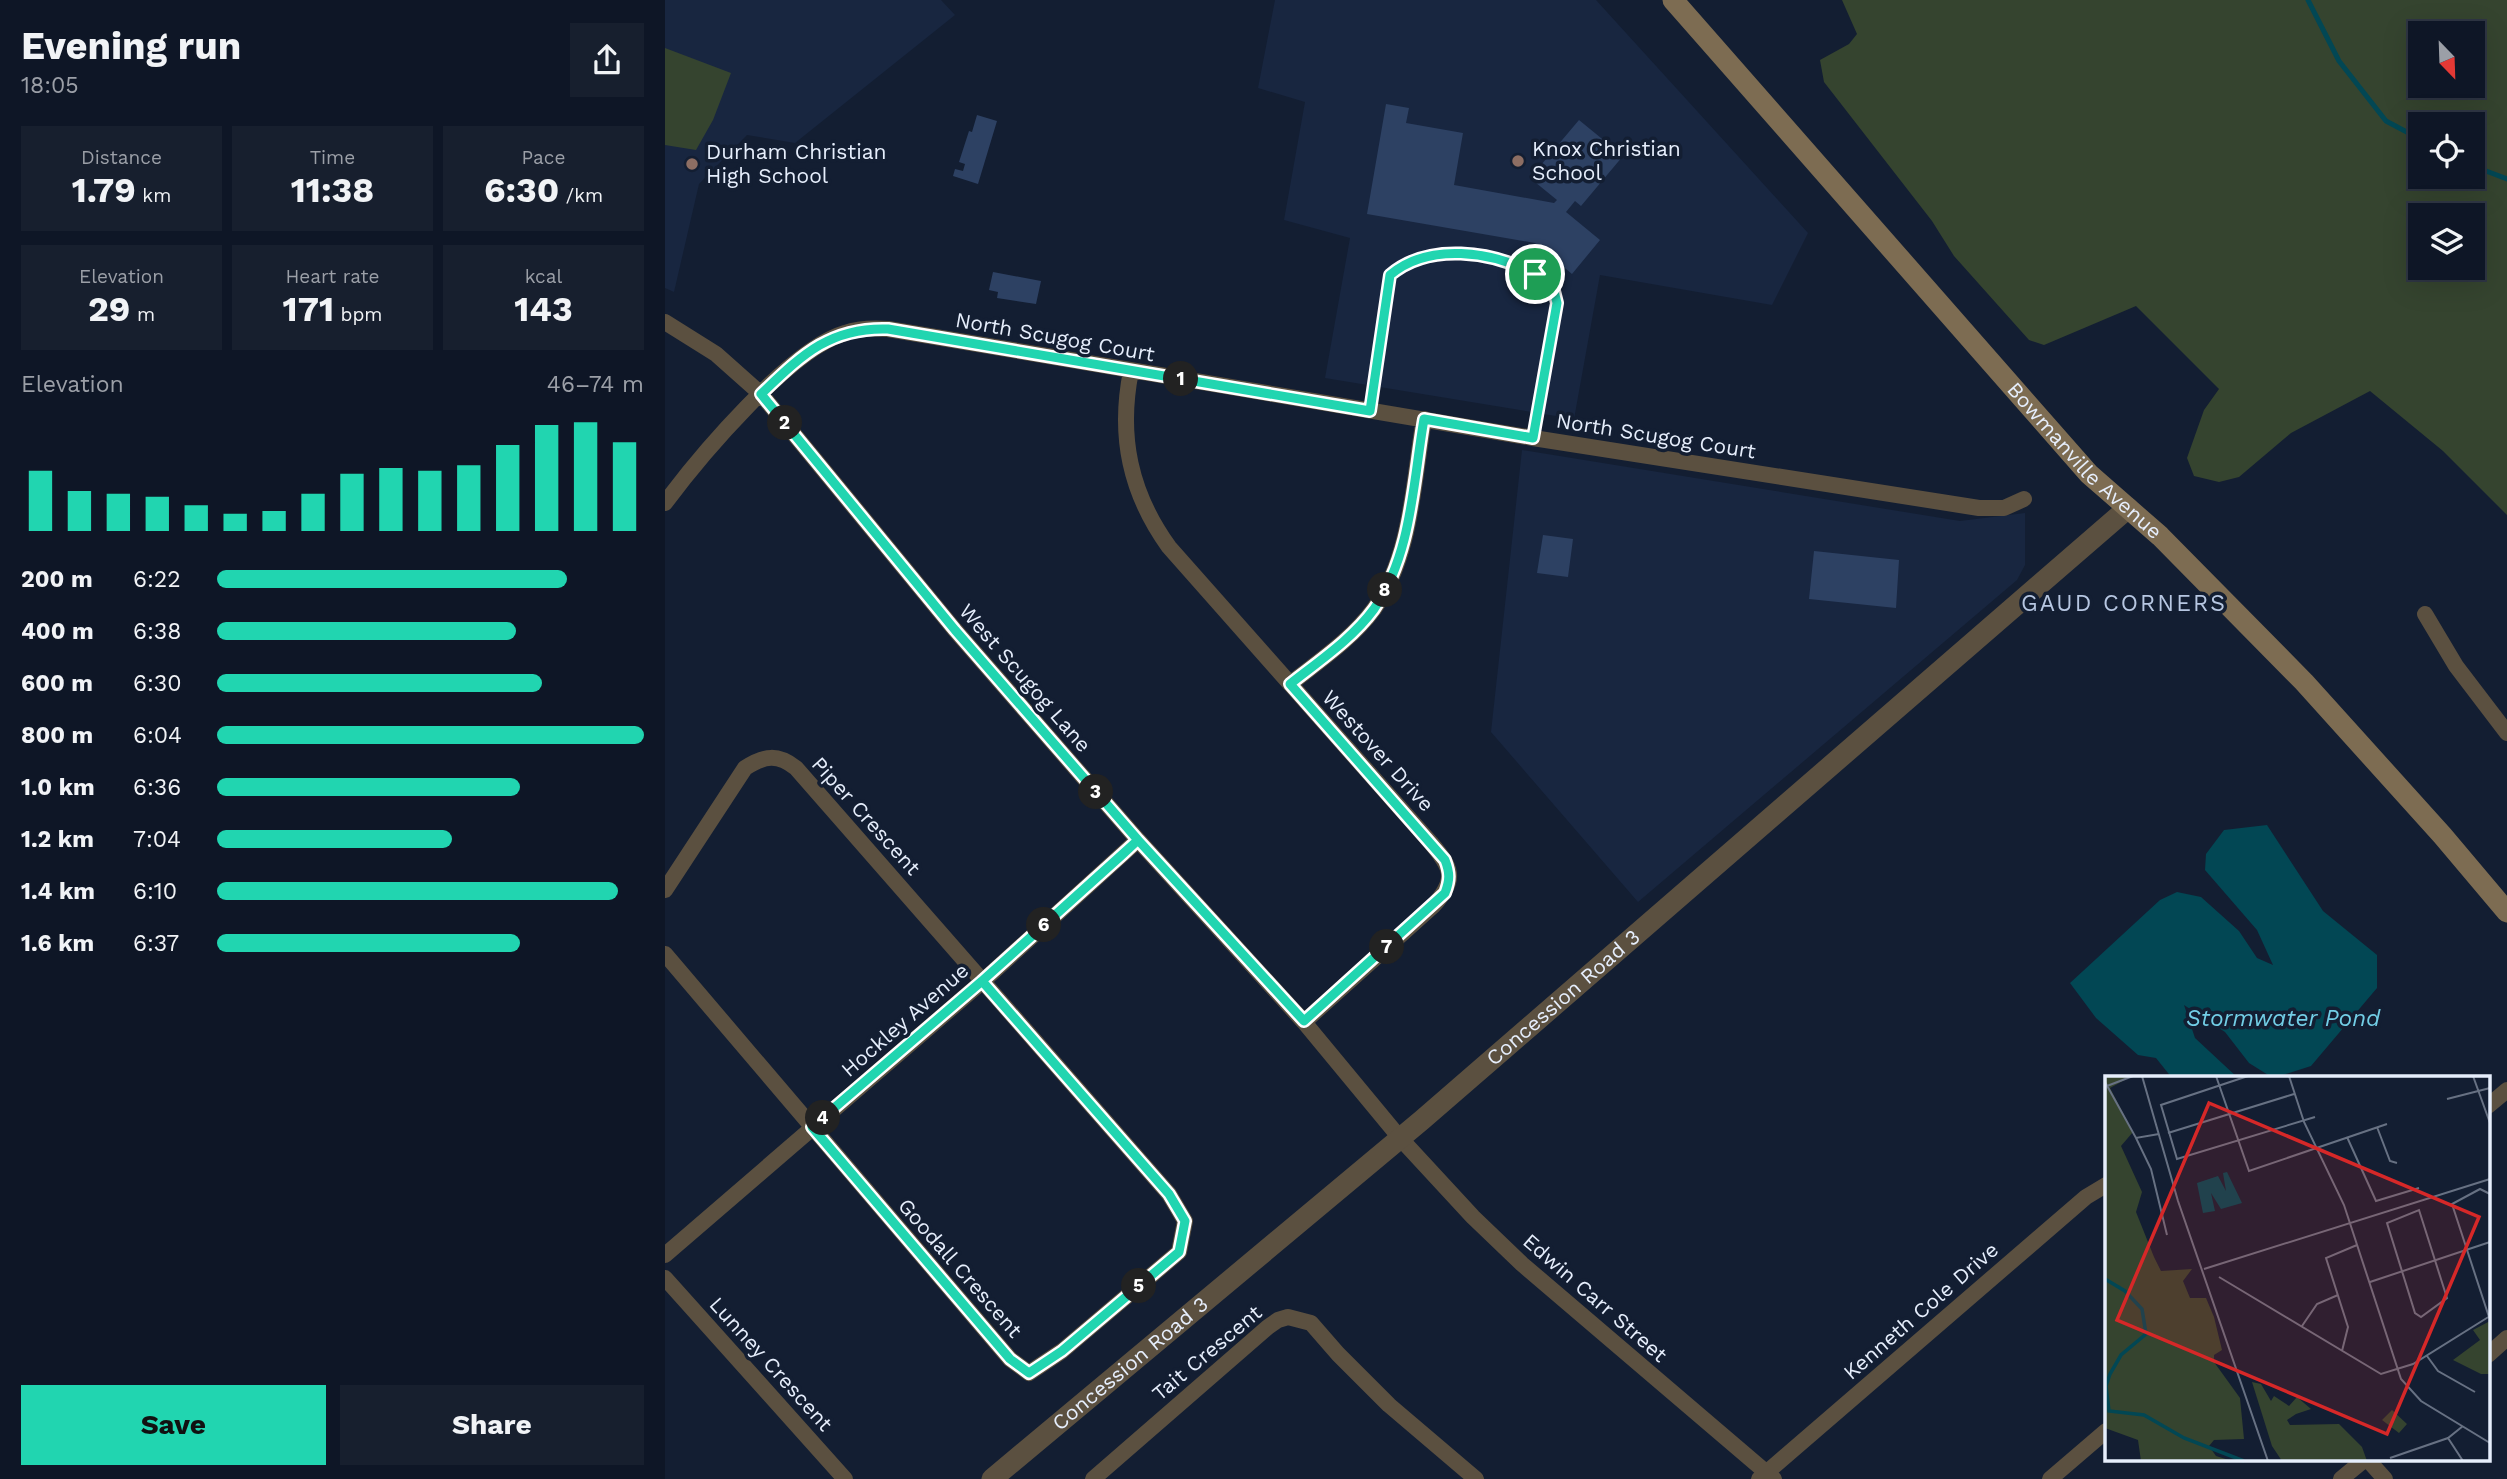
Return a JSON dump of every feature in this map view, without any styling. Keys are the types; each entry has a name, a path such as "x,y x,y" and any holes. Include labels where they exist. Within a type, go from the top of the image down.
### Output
{"main road":[{"name":"Bowmanville Avenue","path":"1673,0 2089,474 2160,536 2304,682 2442,835 2507,912"}],"street":[{"name":"West Scugog Lane","path":"665,321 716,354 761,394 955,630 1138,840 1304,1021 1400,1138"},
{"name":"North Scugog Court","path":"665,503 689,471 761,394 793,365 821,344 844,333 866,328 888,329 1533,438 1987,509 2004,508 2024,499"},
{"name":"Westover Drive","path":"1131,371 1127,391 1127,444 1133,479 1152,524 1169,547 1431,843 1445,860 1450,872 1450,882 1445,893 1434,905 1304,1021"},
{"path":"1290,684 1352,633 1373,610 1390,582 1405,537 1424,419"},
{"name":"Concession Road 3","path":"992,1479 1400,1138 2128,508"},
{"path":"2425,614 2456,666 2507,733"},
{"name":"Piper Crescent","path":"665,890 745,768 765,757 776,756 796,768 982,981"},
{"name":"Hockley Avenue","path":"665,1255 982,981 1138,840"},
{"path":"665,954 812,1127"},
{"name":"Goodall Crescent","path":"812,1127 1010,1359 1029,1373 1062,1351 1179,1252 1185,1221 1169,1194 982,981"},
{"path":"2490,1104 2507,1090"},
{"name":"Edwin Carr Street","path":"1400,1138 1473,1217 1514,1256 1766,1477"},
{"name":"Kenneth Cole Drive","path":"1766,1477 2086,1198 2105,1186"},
{"name":"Lunney Crescent","path":"665,1278 845,1479"},
{"name":"Tait Crescent","path":"1093,1479 1268,1327 1289,1317 1311,1323 1389,1405 1476,1479"},
{"path":"2490,1353 2507,1338"},
{"path":"2050,1479 2105,1432"},
{"path":"2341,1479 2363,1462"},
{"path":"2368,1462 2385,1479"}],"lane":[{"path":"1370,411 1390,275 1410,261 1423,257 1445,254 1485,257 1525,269 1548,283 1554,291 1557,303 1533,438"}],"shaded area":[{"name":"Durham Christian High School","path":"665,0 941,0 955,15 795,143 747,135 699,184 674,292 665,288"},
{"name":"Knox Christian School","path":"1275,0 1596,0 1808,233 1772,305 1600,275 1574,419 1325,378 1350,238 1284,220 1305,102 1258,88"},
{"path":"1842,0 2507,0 2507,515 2443,451 2370,391 2291,433 2239,477 2219,482 2194,476 2187,458 2204,410 2219,389 2136,306 2044,345 2029,340 1954,256 1932,221 1824,82 1820,60 1849,44 1857,34"},
{"path":"665,48 731,73 713,120 696,150 665,145"},
{"path":"1522,450 1960,521 2025,513 2025,565 2017,580 1638,902 1491,732"}],"water":[{"name":"Stormwater Pond","path":"2267,825 2323,911 2377,955 2377,988 2311,1066 2279,1076 2270,1076 2249,1063 2225,1032 2184,1005 2195,1038 2236,1076 2170,1076 2156,1058 2138,1055 2096,1018 2070,983 2160,900 2177,892 2201,897 2239,931 2257,958 2273,965 2257,930 2205,870 2206,854 2224,830"}],"building":[{"path":"1386,104 1409,108 1406,123 1463,133 1454,185 1554,203 1557,200 1530,178 1579,120 1623,156 1581,206 1575,201 1566,212 1600,240 1572,274 1535,243 1367,214"},
{"path":"977,115 997,121 978,184 953,176 955,169 963,171 965,164 959,162"},
{"path":"993,272 1041,281 1036,304 997,298 998,292 989,290"},
{"path":"1543,535 1573,539 1568,577 1537,573"},
{"path":"1814,551 1899,560 1896,608 1809,599"}],"waterway":[{"path":"2308,0 2339,61 2386,121 2408,133"},
{"path":"2485,171 2507,179"}],"place":[{"name":"Knox Christian School","path":"1518,161"},
{"name":"Durham Christian High School","path":"692,164"}],"district":[{"name":"GAUD CORNERS","path":"2124,603"}],"route":[{"path":"1535,274 1497,259 1445,254 1410,261 1390,275 1370,411 888,329 866,328 844,333 821,344 761,394 955,630 1138,840 1122,855 982,981 812,1127 1010,1359 1029,1373 1062,1351 1179,1252 1185,1221 1169,1194 982,981 1138,840 1304,1021 1445,893 1450,882 1450,872 1445,860 1290,684 1352,633 1373,610 1390,582 1405,537 1424,419 1533,438 1557,303 1554,291 1548,283 1535,274"}]}
